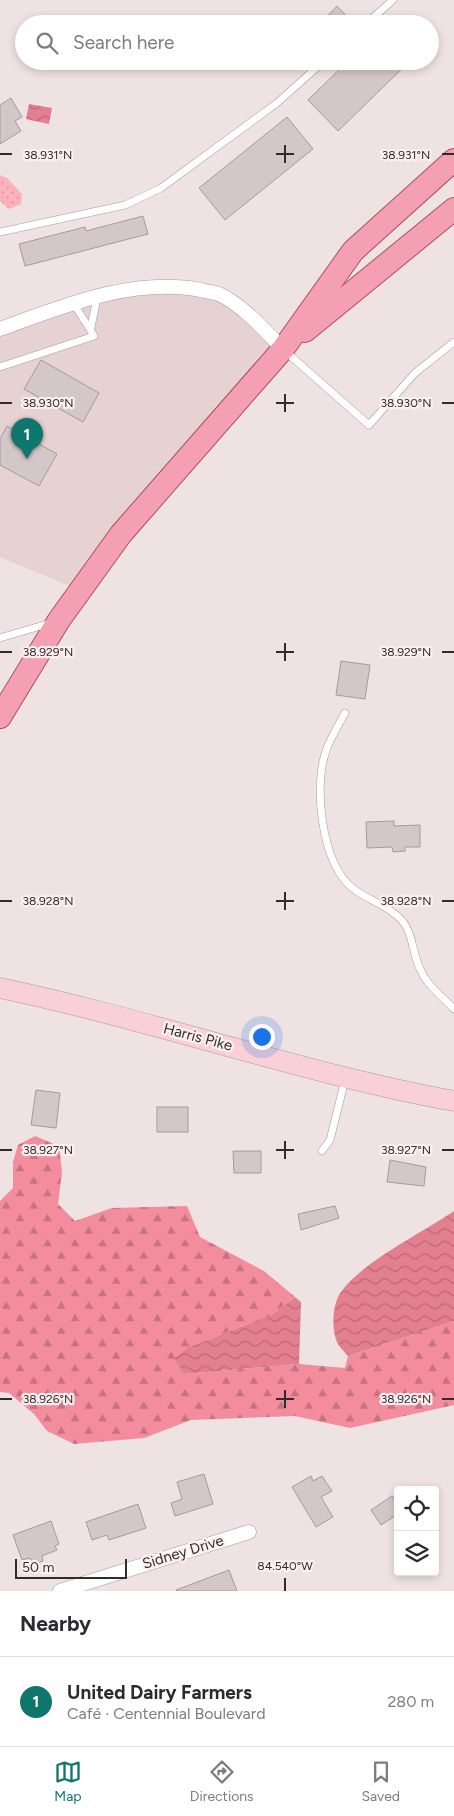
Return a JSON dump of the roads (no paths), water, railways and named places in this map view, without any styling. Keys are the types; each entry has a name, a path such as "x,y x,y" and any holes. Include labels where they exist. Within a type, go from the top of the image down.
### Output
{"main road":[{"path":"0,717 59,620 121,534 283,349 353,251 454,160"},
{"path":"283,349 454,209"},
{"name":"Harris Pike","path":"0,988 148,1023 346,1077 454,1101"}],"street":[{"path":"0,329 74,304 132,289 181,287 219,294 249,315 283,349"},
{"name":"Sidney Drive","path":"60,1591 249,1532"}],"lane":[{"path":"376,15 393,0"},
{"path":"0,232 124,205 161,188 277,103 314,70"},
{"path":"90,327 96,298"},
{"path":"0,366 94,336 74,304"},
{"path":"283,349 369,425 415,373 454,342"},
{"path":"0,638 59,620"},
{"path":"345,713 324,755 321,786 321,824 335,865 348,885 386,906 405,925 426,983 454,1009"},
{"path":"322,1151 330,1140 336,1123 346,1077"}],"water":[{"path":"29,104 52,108 49,124 26,119"},
{"path":"454,1211 454,1321 348,1356 338,1344 334,1332 334,1310 341,1292 363,1270 393,1248"},
{"path":"295,1297 301,1302 299,1364 185,1374 174,1359 189,1347 273,1314"}],"place":[{"name":"United Dairy Farmers","path":"27,459"}]}
